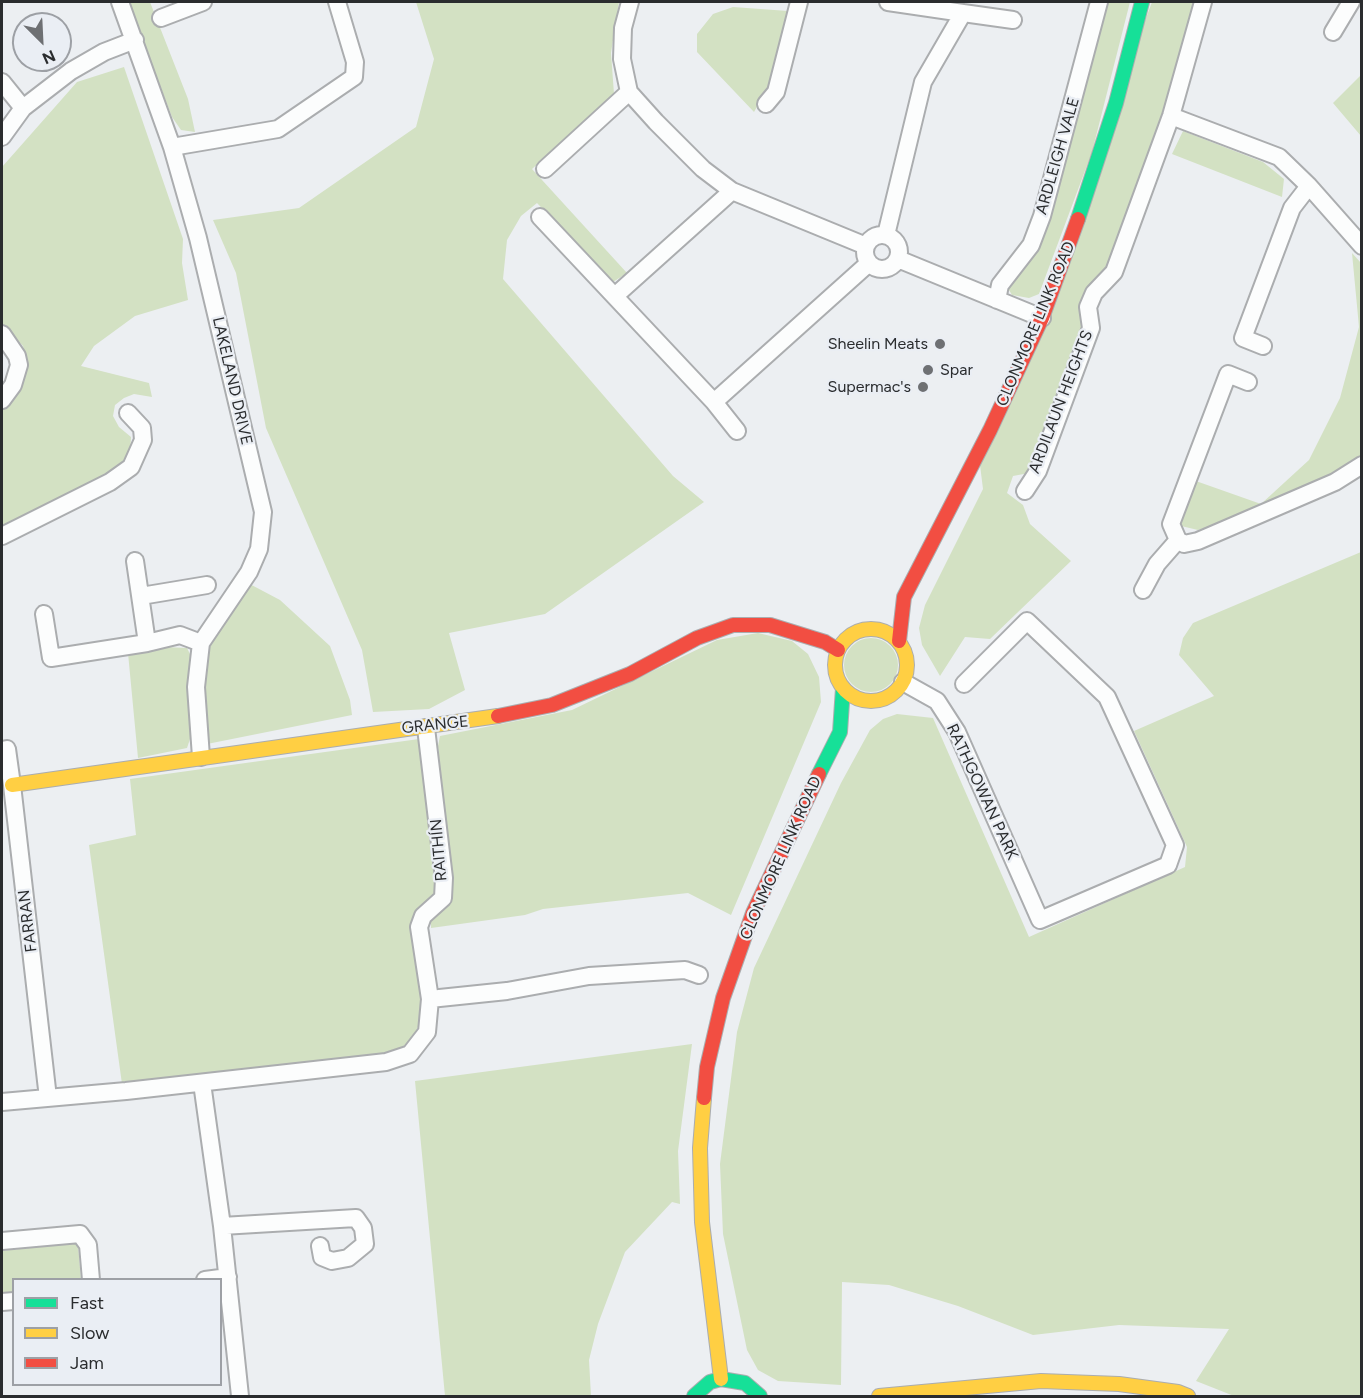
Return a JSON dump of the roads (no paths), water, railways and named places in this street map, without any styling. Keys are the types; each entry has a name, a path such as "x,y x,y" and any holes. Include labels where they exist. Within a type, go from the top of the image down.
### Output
{"main road":[{"name":"CLONMORE LINK ROAD","path":"899,641 904,597 990,430 1065,259 1116,103 1142,2"},
{"name":"CLONMORE LINK ROAD","path":"860,630 904,597"},
{"name":"GRANGE","path":"12,785 381,731 426,728 480,720 552,705 630,674 697,638 733,626 770,626 825,642 838,650"},
{"path":"860,630 881,630 899,641 907,661 903,682 890,696 882,699 861,699 843,688 835,670 838,650 851,634 860,630"},
{"name":"CLONMORE LINK ROAD","path":"840,732 843,688"},
{"name":"CLONMORE LINK ROAD","path":"721,1379 702,1222 700,1148 707,1067 723,998 753,913 796,818 840,732 882,699"},
{"path":"694,1396 710,1382 721,1379 745,1383 760,1396"},
{"path":"879,1396 1041,1381 1119,1384 1178,1392 1188,1396"}],"street":[{"name":"LAKELAND DRIVE","path":"120,2 172,147 198,238 263,512 259,549 249,572 201,642 196,687 201,757"},
{"path":"160,18 203,2"},
{"path":"172,147 278,129 354,77 355,62 337,2"},
{"path":"630,2 623,28 622,59 630,92 703,169 732,191 866,246"},
{"path":"766,104 776,92 799,2"},
{"path":"888,2 1013,20"},
{"name":"ARDLEIGH VALE","path":"997,300 1000,285 1031,245 1042,216 1099,2"},
{"name":"ARDILAUN HEIGHTS","path":"1025,491 1038,471 1091,328 1088,307 1094,293 1114,272 1171,116 1203,2"},
{"path":"1333,32 1351,2"},
{"path":"886,235 923,82 963,13"},
{"path":"2,137 23,108 71,71 104,52 135,40"},
{"path":"2,82 23,108"},
{"path":"545,169 630,92"},
{"path":"1171,116 1279,157 1309,186 1362,246"},
{"path":"1263,346 1243,338 1292,208 1309,186"},
{"path":"616,295 732,191"},
{"path":"540,218 616,295 714,402 737,431"},
{"path":"886,235 898,244 898,259 885,269 869,263 866,246 876,236 886,235"},
{"path":"898,259 1041,318"},
{"path":"714,402 869,263"},
{"path":"2,334 12,346 19,365 14,385 2,400"},
{"path":"1248,382 1227,374 1171,524 1178,540 1184,544 1198,541 1335,482 1362,465"},
{"path":"2,536 110,482 131,467 143,440 142,429 128,413"},
{"path":"1143,590 1157,564 1178,540"},
{"path":"135,561 147,643"},
{"path":"141,596 207,585"},
{"path":"44,614 51,658 147,643 180,635 201,642"},
{"name":"RATHGOWAN PARK","path":"903,682 937,701 957,732 1040,920 1168,865 1175,845 1107,697 1027,621 964,684"},
{"name":"RAITHÍN","path":"2,1102 202,1083 386,1062 410,1054 427,1032 430,999 419,927 423,916 443,898 444,878 426,728"},
{"name":"FARRAN","path":"2,750 7,749 12,785 48,1098"},
{"path":"430,999 507,991 590,976 686,970 699,975"},
{"path":"202,1083 222,1226 240,1396"},
{"path":"222,1226 356,1218 363,1228 365,1244 348,1258 332,1261 322,1257 320,1246"},
{"path":"2,1241 80,1234 88,1245 91,1278"},
{"path":"220,1278 228,1277"}],"place":[{"name":"Sheelin Meats","path":"940,344"},
{"name":"Spar","path":"928,370"},
{"name":"Supermac's","path":"923,387"}]}
